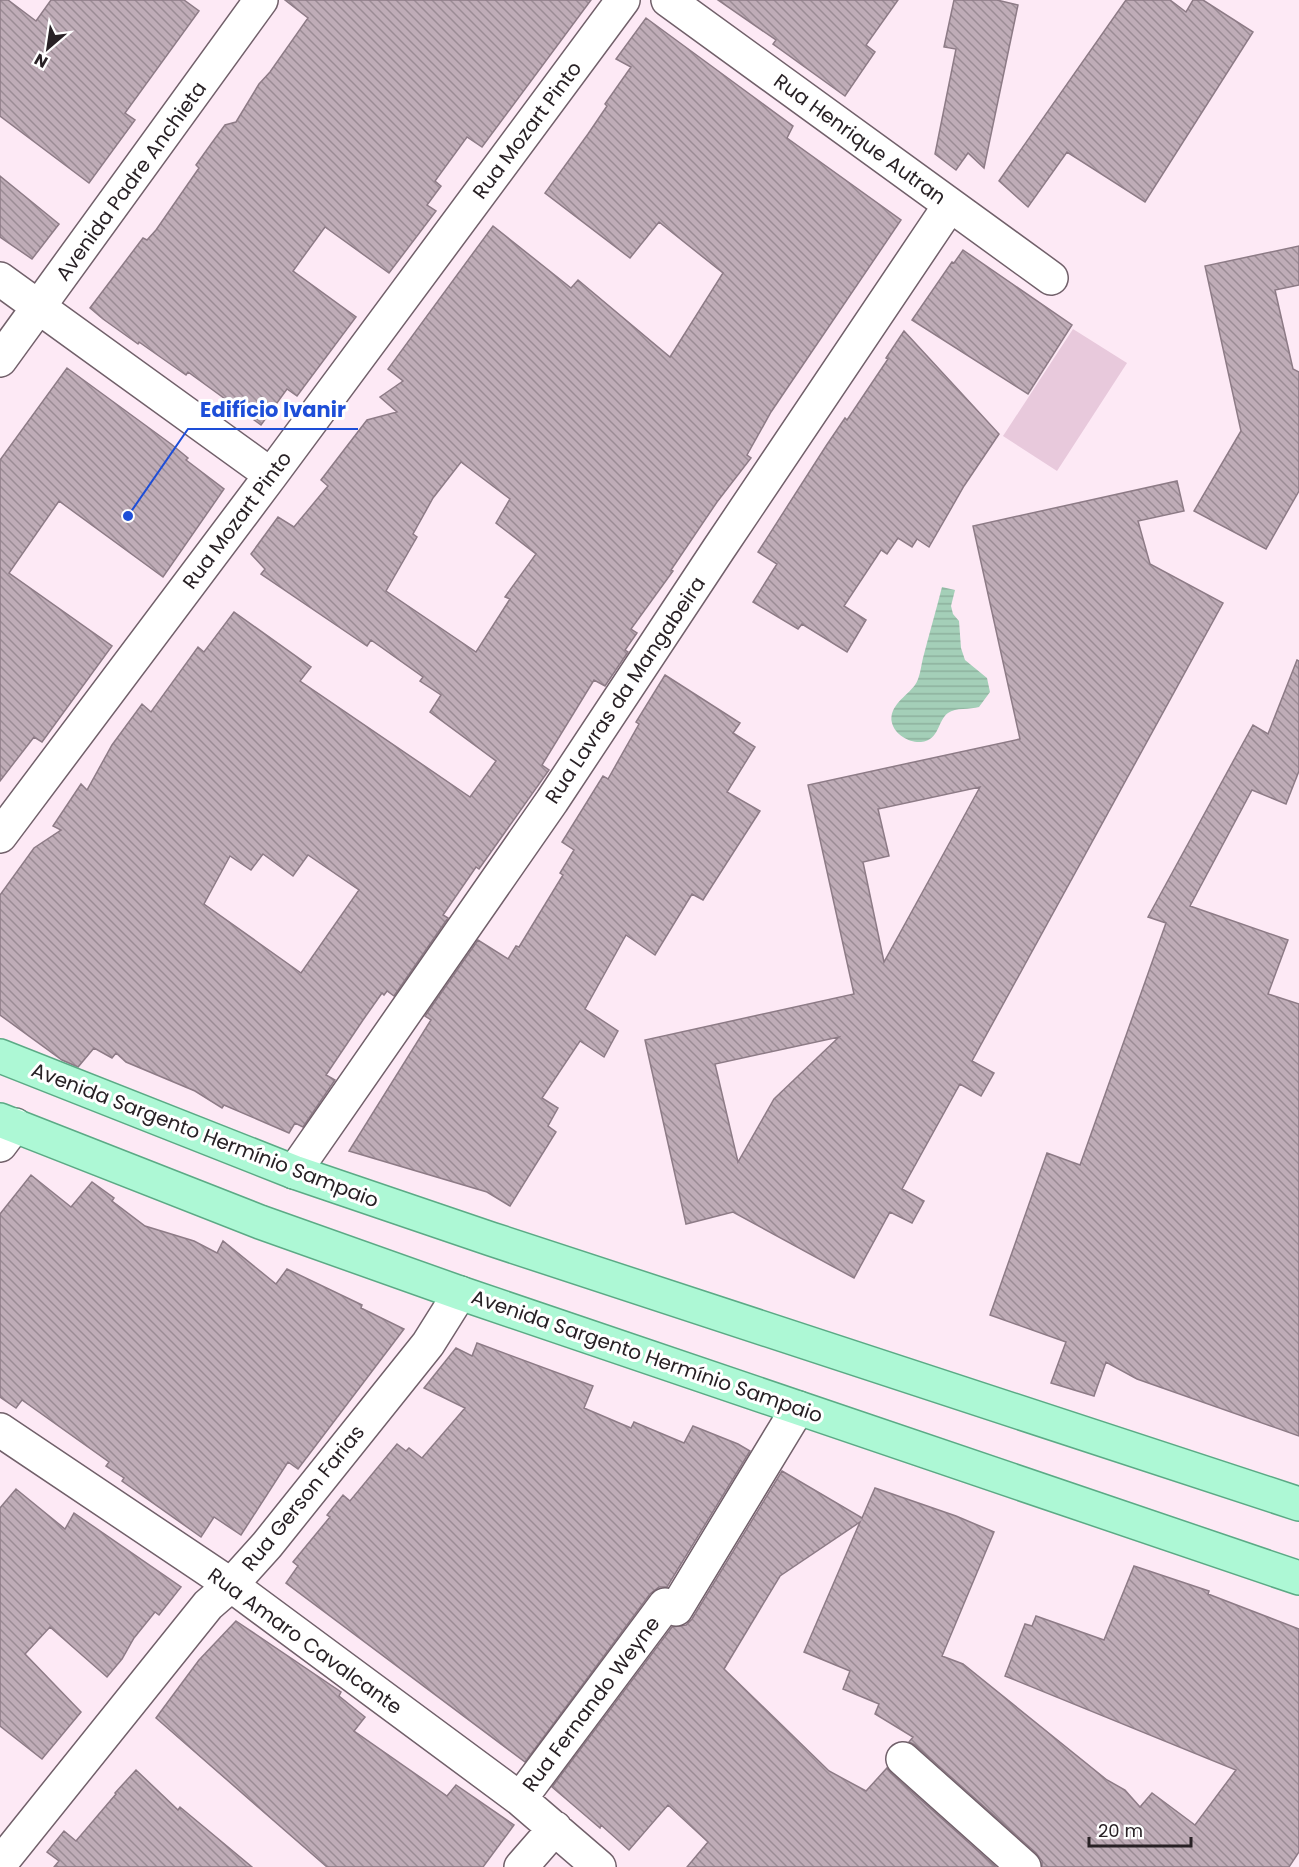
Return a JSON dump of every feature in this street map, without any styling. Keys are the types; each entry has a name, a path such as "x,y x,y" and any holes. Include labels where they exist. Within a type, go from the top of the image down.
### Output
{"main road":[{"name":"Avenida Sargento Hermínio Sampaio","path":"0,1056 294,1172 502,1243 1299,1504"},
{"name":"Avenida Sargento Hermínio Sampaio","path":"5,1130 460,1293 1299,1578"}],"street":[{"name":"Avenida Padre Anchieta","path":"0,360 261,0"},
{"name":"Rua Mozart Pinto","path":"0,836 272,476 623,0"},
{"name":"Rua Henrique Autran","path":"668,0 1051,278"},
{"name":"Rua Lavras da Mangabeira","path":"294,1172 552,801 717,550 950,205"},
{"path":"0,279 38,309 272,476"},
{"name":"Rua Gerson Farias","path":"0,1864 208,1605 231,1586 267,1545 428,1344 460,1293"},
{"name":"Rua Fernando Weyne","path":"520,1799 665,1605 676,1609 798,1408"},
{"name":"Rua Amaro Cavalcante","path":"0,1430 231,1586 520,1799 599,1867"},
{"path":"903,1759 1024,1867"},
{"path":"521,1867 555,1827"}],"shaded area":[{"path":"1073,329 1127,363 1057,471 1003,436"},
{"path":"942,587 955,590 951,606 953,614 959,621 961,648 965,660 987,678 990,692 979,707 948,713 932,738 917,742 900,735 892,723 892,717 895,706 918,679"}],"building":[{"path":"0,0 8,0 36,21 51,0 184,0 199,11 125,113 135,120 89,183 0,116"},
{"path":"285,0 591,0 482,147 467,137 435,181 441,186 427,205 436,211 389,273 325,227 293,271 356,317 297,396 287,389 261,425 188,372 186,375 139,342 138,344 90,308 143,238 147,240 156,230 199,168 196,165 211,144 225,125 236,122 259,84 308,18"},
{"path":"718,0 898,0 866,45 875,52 845,96 773,44 776,40"},
{"path":"954,0 997,0 1018,5 984,168 968,153 956,170 935,154 956,49 944,47"},
{"path":"1126,0 1170,0 1186,12 1193,0 1203,0 1253,32 1145,202 1067,152 1028,207 999,181"},
{"path":"646,18 793,126 787,138 901,220 771,412 747,455 751,458 717,502 671,570 673,571 631,629 637,633 625,650 628,652 605,686 594,680 542,765 549,770 479,869 476,867 443,915 448,918 394,996 387,991 384,995 382,993 363,1020 326,1075 335,1080 303,1127 295,1123 289,1133 224,1105 222,1108 195,1091 126,1062 116,1053 112,1058 94,1048 78,1067 62,1060 0,1015 0,895 34,848 61,830 53,826 81,784 87,790 112,745 142,704 151,712 198,647 204,652 234,612 311,667 300,681 470,797 496,761 430,712 441,695 420,681 423,677 371,640 367,646 261,574 265,569 251,554 278,517 294,527 328,486 321,480 367,420 397,412 380,397 403,381 388,369 493,226 571,288 578,280 670,357 723,273 659,222 630,258 545,193 588,134 607,106 605,104 631,67 616,59","holes":["461,462 510,499 496,523 536,554 505,597 510,599 476,652 386,591 417,537 413,534 433,498","263,854 293,876 308,855 359,890 301,973 204,904 230,856 251,870"]},
{"path":"0,176 59,224 32,259 0,237"},
{"path":"1299,246 1299,285 1275,290 1293,369 1299,372 1299,491 1266,549 1194,511 1241,431 1205,266"},
{"path":"963,250 1072,325 1028,394 912,320 952,262 954,263"},
{"path":"904,331 999,434 964,486 929,547 917,539 912,547 898,538 887,554 881,550 844,606 866,620 847,652 802,624 798,629 753,602 777,564 758,552 826,446 845,418 847,420 888,359 886,358"},
{"path":"67,368 171,444 188,458 186,460 224,489 163,577 59,501 9,573 112,646 42,742 34,737 0,781 0,460"},
{"path":"1177,481 1184,511 1138,521 1150,564 1223,603 972,1061 994,1073 981,1096 960,1084 902,1189 924,1201 912,1223 890,1212 854,1278 733,1212 686,1224 645,1040 854,994 808,785 1020,739 973,526","holes":["980,787 950,842 884,962 863,862 889,856 878,809","839,1037 774,1099 738,1162 715,1064"]},
{"path":"1297,660 1299,661 1299,771 1286,804 1252,790 1190,906 1288,940 1268,994 1299,1004 1299,1436 1137,1379 1106,1362 1094,1396 1051,1383 1066,1342 990,1315 1047,1153 1080,1165 1166,923 1148,917 1253,725 1268,734"},
{"path":"665,675 740,723 733,733 755,747 727,792 760,811 703,900 692,894 655,955 626,935 585,1009 618,1031 604,1057 580,1041 542,1098 558,1108 548,1126 556,1132 510,1206 487,1192 349,1151 431,1020 425,1016 478,940 508,959 516,946 519,947 563,875 560,873 574,850 562,842 603,776 608,779 639,724 636,722"},
{"path":"31,1175 71,1207 92,1182 114,1198 112,1201 145,1226 194,1241 217,1253 223,1241 276,1284 287,1269 362,1305 361,1308 404,1329 298,1469 288,1462 241,1535 214,1517 201,1537 122,1481 124,1478 106,1466 109,1462 22,1400 16,1408 0,1397 0,1214"},
{"path":"477,1343 593,1386 584,1408 631,1428 634,1422 684,1443 693,1426 750,1451 667,1587 659,1587 650,1594 525,1762 286,1583 298,1566 293,1562 330,1517 327,1515 343,1495 350,1501 397,1444 406,1451 409,1448 422,1458 465,1408 424,1388 456,1348 472,1356"},
{"path":"782,1471 862,1518 875,1488 956,1516 994,1532 942,1656 963,1664 1107,1780 1125,1790 1140,1807 1152,1793 1195,1825 1236,1770 1005,1676 1025,1624 1032,1626 1036,1616 1104,1640 1134,1566 1209,1591 1208,1594 1299,1629 1299,1852 1289,1867 1042,1867 1042,1861 1036,1853 909,1742 913,1737 875,1714 879,1704 843,1689 850,1671 804,1652 860,1522 780,1576 724,1669 829,1771 866,1791 887,1768 996,1867 687,1867 708,1842 668,1805 629,1850 601,1825 600,1828 552,1787 672,1627 686,1625 692,1619"},
{"path":"16,1489 65,1529 74,1513 181,1587 159,1615 155,1612 107,1677 50,1627 25,1654 81,1712 42,1759 0,1726 0,1508"},
{"path":"236,1621 341,1692 339,1696 365,1717 354,1731 447,1796 456,1785 514,1825 483,1867 327,1867 156,1718 199,1660"},
{"path":"136,1770 178,1810 180,1807 252,1867 54,1867 59,1861 47,1852 64,1831 76,1841"}],"place":[{"name":"Edifício Ivanir","path":"128,516"}]}
